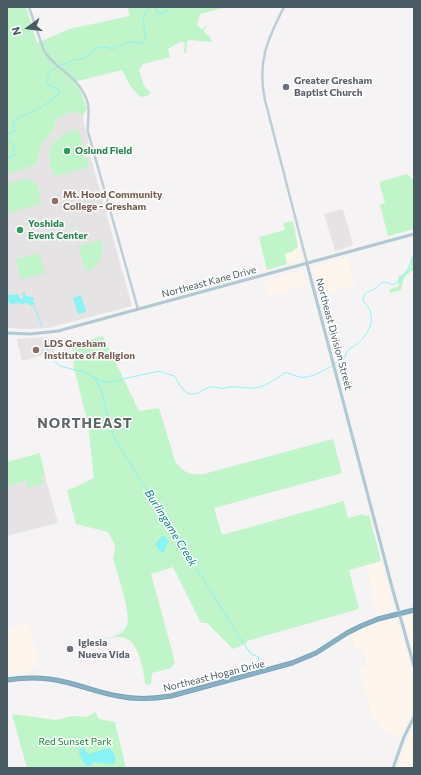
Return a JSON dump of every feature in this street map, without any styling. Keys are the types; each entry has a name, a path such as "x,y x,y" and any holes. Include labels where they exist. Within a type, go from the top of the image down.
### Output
{"highway":[{"name":"Northeast Hogan Drive","path":"7,680 27,678 52,679 128,698 171,696 292,663 316,653 358,627 372,621 414,610"}],"main road":[{"name":"Northeast Kane Drive","path":"7,333 25,334 50,332 414,234"},
{"name":"Northeast Division Street","path":"307,264 414,666"},
{"path":"393,768 414,717"}],"street":[{"path":"29,7 42,49 77,83 88,104 88,132 138,309"},
{"name":"Northeast Division Street","path":"284,7 265,47 262,63 262,81 265,100 307,264"}],"shaded area":[{"name":"Mt. Hood Community College - Gresham","path":"73,111 83,115 89,143 87,144 132,306 48,328 7,328 7,174 36,165 42,143 53,131 57,118"},
{"path":"343,209 353,244 335,251 324,214"},
{"path":"298,247 302,260 287,264 284,254 293,251"},
{"path":"347,257 355,285 320,295 313,267"},
{"path":"303,270 308,285 268,296 264,281"},
{"name":"LDS Gresham Institute of Religion","path":"48,337 54,352 22,361 17,339"},
{"path":"45,476 58,523 7,536 7,486"},
{"path":"381,561 394,610 392,612 376,616 371,596 374,594 367,570 363,566"},
{"path":"414,613 414,653 404,617"},
{"path":"394,618 397,620 414,678 414,709 399,738 379,729 381,725 374,722 358,667 367,665 362,647 355,649 351,635 365,627"},
{"path":"28,623 39,667 34,665 31,671 25,673 7,673 7,629"},
{"path":"414,725 414,768 397,768 405,746"}],"green space":[{"path":"7,7 26,7 37,43 69,29 130,16 128,10 129,7 227,7 200,14 197,25 201,29 203,29 206,25 207,26 204,32 212,41 189,40 187,42 186,53 184,53 185,42 180,42 168,49 170,57 143,64 139,70 144,86 151,93 147,96 140,97 131,87 122,70 74,82 81,92 87,109 83,115 73,111 57,118 53,131 42,143 36,165 7,174"},
{"name":"Oslund Field","path":"78,129 89,167 55,176 51,167 50,159 52,146 56,140 62,136"},
{"path":"407,174 414,180 414,229 388,236 380,205 385,203 379,182"},
{"path":"25,179 32,180 39,187 40,204 7,213 7,184"},
{"path":"293,221 298,247 285,254 287,264 267,270 259,237 285,230 283,223"},
{"path":"101,240 101,259 95,266 86,271 78,246"},
{"path":"39,253 45,273 21,279 16,259"},
{"path":"414,256 414,269 404,277 401,290 390,293 389,290 399,286 398,276 402,275 411,267 411,259"},
{"path":"103,336 139,411 159,408 175,461 181,468 191,474 204,474 333,439 342,473 214,508 222,535 344,501 348,518 363,514 364,516 369,515 381,561 349,570 359,609 247,641 247,643 233,649 207,623 201,623 173,567 151,574 175,662 171,668 152,673 151,684 146,685 139,654 131,641 125,638 117,637 104,640 123,631 127,625 128,619 124,594 114,560 114,544 108,532 76,524 67,490 94,478 88,424 73,364 73,345"},
{"path":"40,453 45,476 42,477 44,484 28,488 26,481 7,486 7,462"},
{"name":"Red Sunset Park","path":"95,712 99,719 115,722 126,768 27,768 12,714 56,720 72,716 87,717"}],"water":[{"path":"7,292 8,295 17,294 21,299 23,298 23,292 25,292 26,296 33,297 33,302 35,303 31,306 27,303 11,304 7,301"},
{"path":"81,295 86,312 78,314 73,298"},
{"path":"162,536 169,540 164,552 160,553 155,544"},
{"path":"84,748 88,754 109,748 115,756 115,762 112,764 94,762 90,766 86,766 79,754 79,749"}],"waterway":[{"path":"7,134 15,131 13,124 16,119 40,108 58,95 60,92 57,88 48,85 48,77 52,70 61,64 64,65 73,60 85,58 97,48 106,47 113,49 128,42 141,43 145,41 143,19 144,15 151,7"},
{"path":"156,7 156,11 159,13 165,12 170,7"},
{"path":"7,140 14,146 13,156 7,158"},
{"path":"334,364 345,357 348,350 356,345 369,329 371,318 368,306 363,301 365,293 375,289 383,282 393,285 401,280 409,267 414,253"},
{"path":"34,305 42,327"},
{"path":"45,340 48,354 60,366 83,372 103,382 110,382 159,371 174,376 183,389 190,394 212,387 258,387 268,384 284,373 299,377 308,377 332,366"},
{"name":"Burlingame Creek","path":"95,379 101,389 110,427 116,441 242,641 251,654 259,657 257,664 258,667"}],"place":[{"name":"Greater Gresham Baptist Church","path":"286,87"},
{"name":"Oslund Field","path":"67,151"},
{"name":"Mt. Hood Community College - Gresham","path":"55,201"},
{"name":"Yoshida Event Center","path":"20,230"},
{"name":"LDS Gresham Institute of Religion","path":"36,350"},
{"name":"Iglesia Nueva Vida","path":"70,649"}],"district":[{"name":"NORTHEAST","path":"85,423"}]}
